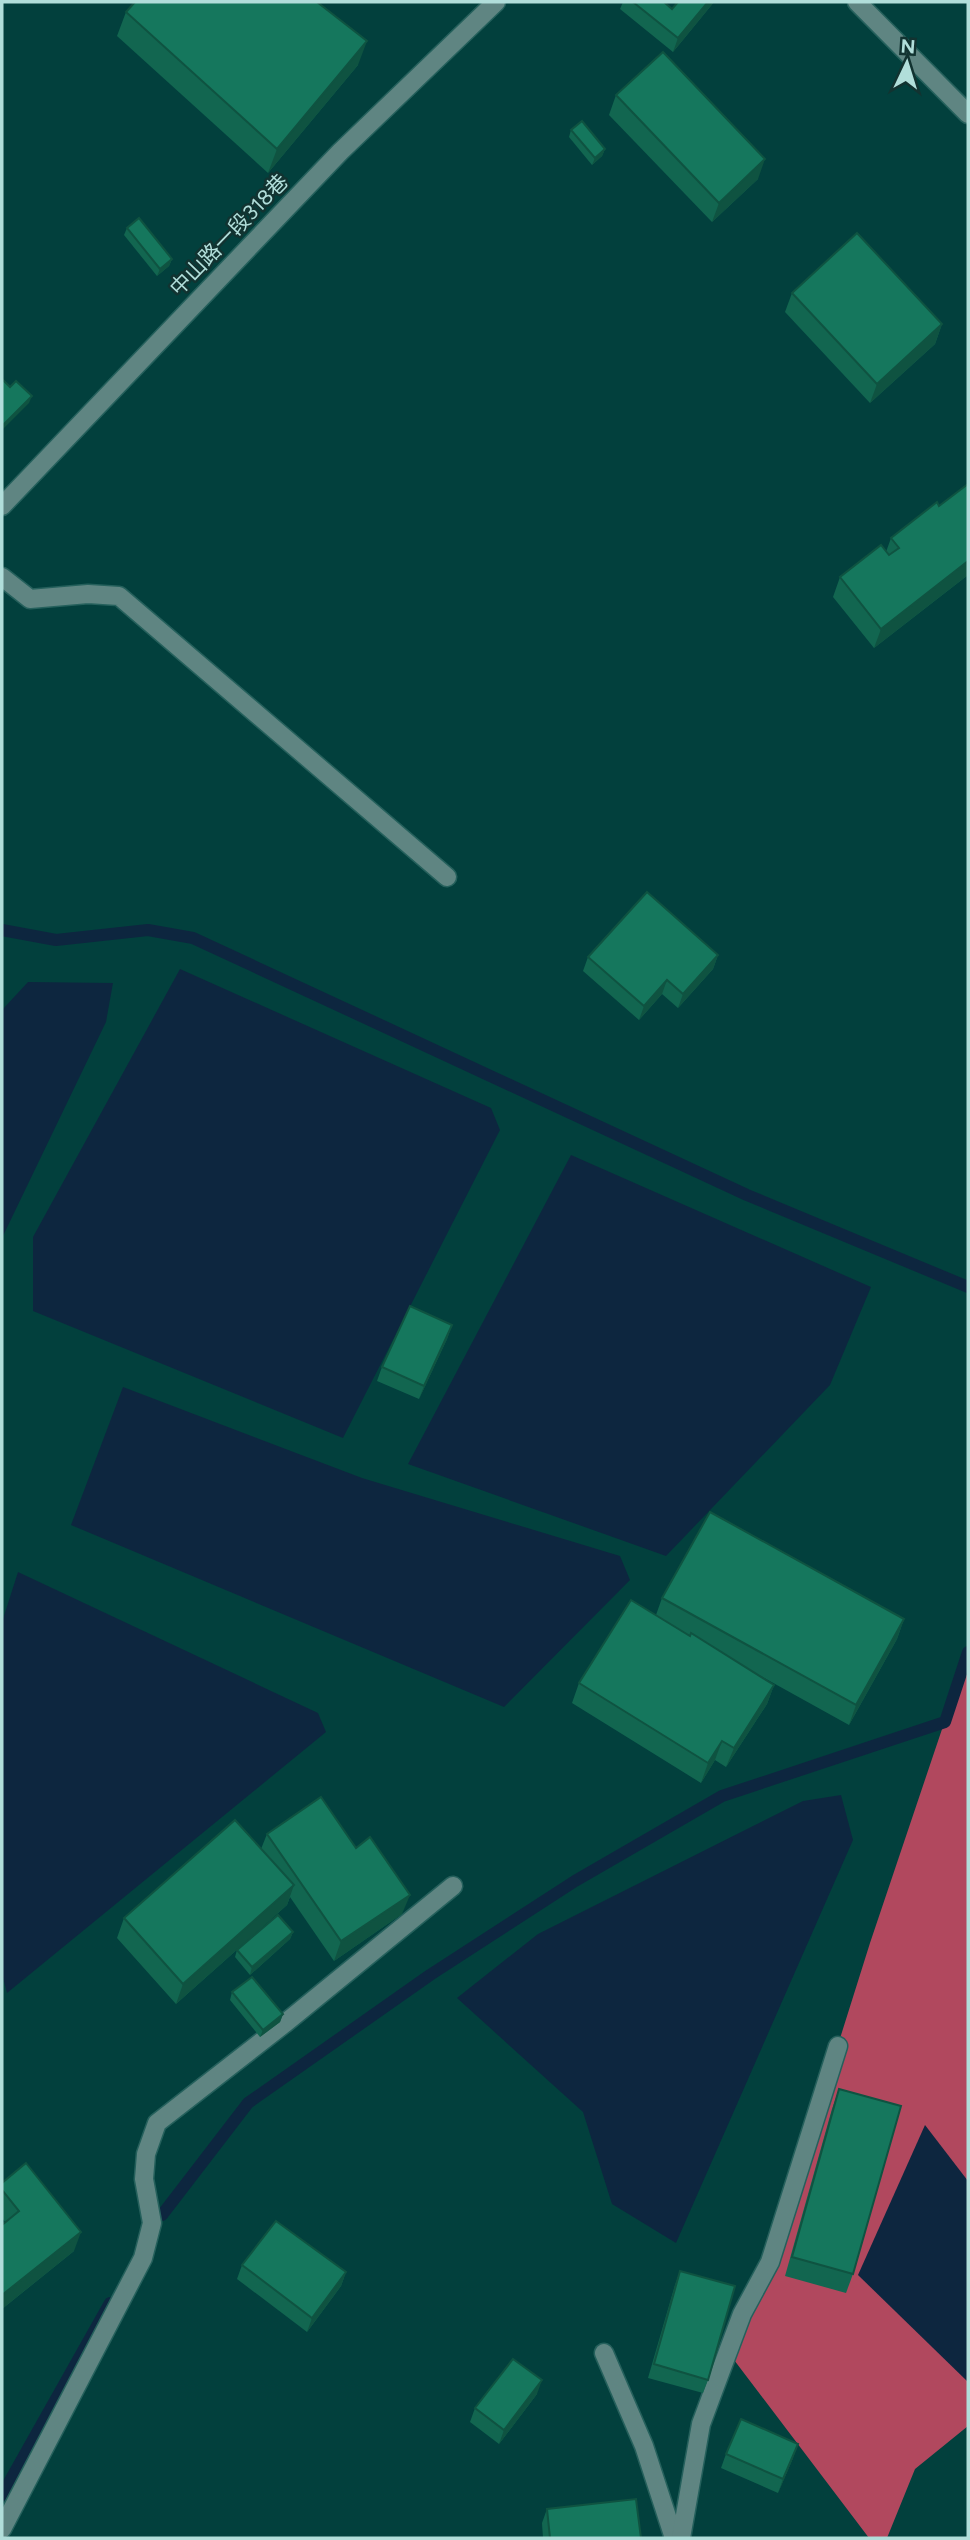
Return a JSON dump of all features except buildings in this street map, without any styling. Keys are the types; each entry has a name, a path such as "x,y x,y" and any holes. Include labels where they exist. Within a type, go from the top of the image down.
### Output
{"street":[{"name":"中山路一段318巷","path":"2,506 340,152 496,2"},
{"path":"857,2 968,114"},
{"path":"2,577 30,599 88,594 119,596 447,877"},
{"path":"2,2529 143,2258 152,2223 144,2179 146,2154 157,2123 453,1886"},
{"path":"681,2538 701,2424 742,2314 770,2262 838,2046"},
{"path":"604,2353 644,2446 674,2538"}],"shaded area":[{"path":"968,1652 968,2426 915,2469 887,2538 869,2538 728,2352 781,2226 870,1943"}],"water":[{"path":"180,969 491,1108 500,1130 343,1438 33,1311 33,1237"},
{"path":"28,982 113,983 106,1022 2,1238 2,1010"},
{"path":"571,1155 871,1287 830,1385 666,1556 408,1464"},
{"path":"123,1387 362,1478 620,1556 630,1580 504,1707 71,1525"},
{"path":"18,1572 318,1713 326,1732 7,1993 2,1974 2,1622"},
{"path":"841,1795 853,1840 676,2243 612,2204 583,2112 457,1998 538,1934 803,1801"},
{"path":"925,2125 968,2181 968,2382 858,2275"}],"waterway":[{"path":"2,930 56,940 148,930 193,938 747,1195 968,1287"},
{"path":"162,2215 248,2103 430,1975 575,1881 722,1796 945,1722 968,1652"},
{"path":"2,2495 110,2303"}]}
